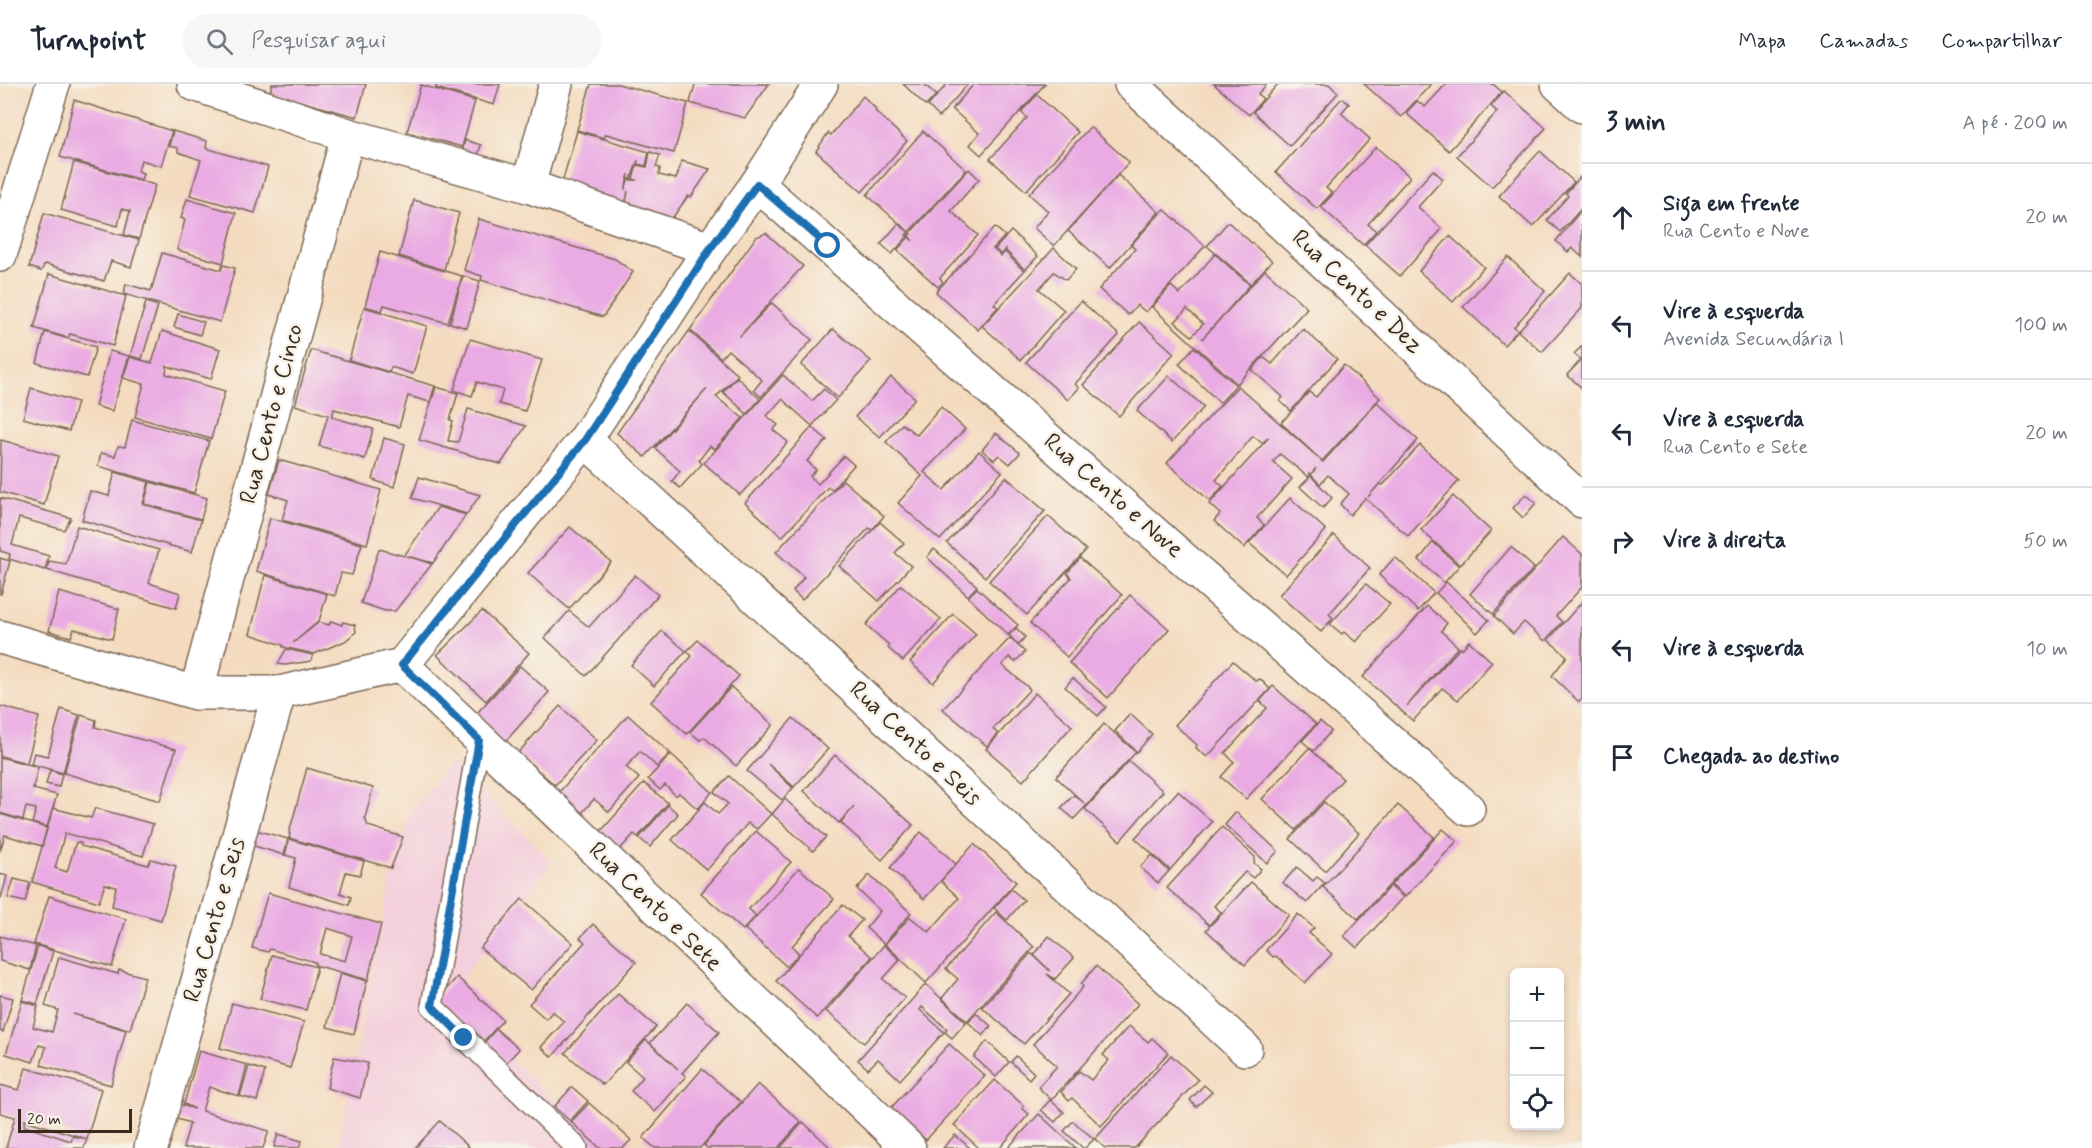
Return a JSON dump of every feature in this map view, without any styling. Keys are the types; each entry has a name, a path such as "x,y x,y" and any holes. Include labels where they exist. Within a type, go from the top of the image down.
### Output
{"street":[{"path":"0,255 53,84"},
{"path":"528,186 556,84"},
{"path":"0,637 196,693 279,693 402,665 585,440 710,249 757,184 821,84"},
{"name":"Rua Cento e Dez","path":"1131,84 1582,501"},
{"path":"1558,84 1582,106"},
{"path":"214,87 348,135 528,186 710,249"},
{"name":"Rua Cento e Cinco","path":"196,693 348,135"},
{"name":"Rua Cento e Nove","path":"757,184 1468,809"},
{"name":"Rua Cento e Seis","path":"585,440 1245,1048"},
{"name":"Rua Cento e Sete","path":"402,665 909,1148"},
{"name":"Rua Cento e Seis","path":"151,1148 279,693"}],"lane":[{"path":"479,740 432,1006 577,1148"}],"shaded area":[{"path":"451,762 553,862 445,999 606,1148 338,1148 393,868 413,808"}],"building":[{"path":"272,84 366,84 357,117 270,93"},
{"path":"437,84 500,84 494,105 436,88"},
{"path":"591,84 618,84 688,103 674,153 606,134 604,138 577,130"},
{"path":"695,84 769,84 745,118 690,103"},
{"path":"903,84 924,84 936,95 926,106"},
{"path":"947,84 968,84 939,117 928,106"},
{"path":"974,84 1045,84 981,155 970,145 979,133 952,109"},
{"path":"1214,84 1267,84 1258,94 1263,99 1249,115"},
{"path":"1278,84 1329,84 1338,93 1290,146 1253,112"},
{"path":"1364,84 1431,84 1401,117"},
{"path":"1446,84 1493,84 1502,92 1449,151 1406,113 1417,101 1425,107"},
{"path":"421,85 475,101 462,147 407,132"},
{"path":"1504,91 1546,128 1492,187 1457,156 1497,112 1491,106"},
{"path":"1037,95 1078,132 1026,191 990,159 1027,118 1021,112"},
{"path":"863,96 876,109 875,111 907,141 862,192 816,151 828,133 831,135"},
{"path":"1342,98 1349,104 1341,113 1370,139 1326,188 1332,193 1317,209 1276,172"},
{"path":"74,100 172,131 161,166 141,160 138,171 143,173 141,180 60,157"},
{"path":"1090,127 1129,162 1054,246 1034,228 1048,211 1029,194"},
{"path":"173,131 207,141 206,148 268,167 255,213 190,195 201,160 178,152 178,148 169,146"},
{"path":"577,131 649,152 646,166 637,164 638,160 631,179 628,179 629,174 625,190 628,180 637,180 633,179 637,165 647,167 650,152 660,155 656,167 660,168 659,175 676,179 682,161 710,169 691,197 688,196 671,220 625,206 628,191 625,205 561,186"},
{"path":"923,131 966,170 909,232 867,195"},
{"path":"465,140 481,145 476,161 461,157"},
{"path":"1376,147 1410,177 1368,224 1376,231 1363,245 1321,207"},
{"path":"1540,151 1574,182 1533,227 1499,196"},
{"path":"74,162 155,185 139,239 124,235 130,211 122,209 118,226 61,210"},
{"path":"969,169 979,179 951,211 978,235 940,278 943,282 938,287 897,250 909,237 913,241 908,235"},
{"path":"1433,170 1443,179 1418,207 1442,229 1400,276 1365,245"},
{"path":"1118,175 1159,212 1110,268 1068,231"},
{"path":"1582,175 1582,208 1560,232 1547,220 1568,196 1566,193"},
{"path":"187,199 236,213 223,263 177,250 185,220 181,218"},
{"path":"414,200 459,213 444,270 399,256"},
{"path":"1164,209 1205,246 1146,312 1137,305 1128,315 1099,289 1135,249 1131,245"},
{"path":"1582,209 1582,257 1572,248 1568,252 1556,241"},
{"path":"44,213 139,240 131,267 111,261 104,281 45,264 41,271 29,267"},
{"path":"479,219 615,259 633,272 603,317 481,280 482,276 464,270"},
{"path":"1228,222 1272,261 1251,284 1207,246"},
{"path":"898,224 909,232 892,254 881,244"},
{"path":"995,227 1005,236 993,249 1001,256 1005,252 1024,271 994,304 998,307 978,330 936,292"},
{"path":"1011,231 1038,256 1025,270 1006,249 1001,255 995,249"},
{"path":"766,233 803,266 739,337 772,303 812,340 761,397 754,390 762,380 728,350 721,358 690,330 756,237"},
{"path":"1450,236 1484,267 1453,302 1419,271"},
{"path":"1054,248 1076,269 1066,280 1054,272 1039,289 1064,310 1021,360 982,326"},
{"path":"380,252 462,276 448,323 384,305 382,311 365,306"},
{"path":"162,253 221,270 223,265 235,268 220,322 124,294 126,284 151,291"},
{"path":"1215,254 1250,285 1202,339 1265,270 1307,308 1237,384 1152,307 1171,286 1180,294","holes":["1187,309 1203,324 1192,336 1175,322"]},
{"path":"1508,257 1545,291 1514,327 1518,330 1504,345 1463,307"},
{"path":"1570,273 1582,284 1582,308 1542,352 1518,331"},
{"path":"49,274 126,296 113,346 70,334 68,338 34,328"},
{"path":"463,276 480,281 467,328 450,323"},
{"path":"1081,301 1119,335 1075,384 1079,388 1068,400 1026,362"},
{"path":"146,302 158,306 142,359 130,356"},
{"path":"364,307 427,326 413,374 391,367 389,372 349,360"},
{"path":"178,314 204,322 200,335 174,327"},
{"path":"1139,322 1174,353 1119,416 1083,385"},
{"path":"833,329 871,361 838,398 801,365"},
{"path":"1303,329 1337,359 1291,411 1280,401 1283,397 1252,370 1263,357 1272,364"},
{"path":"162,331 220,349 211,379 167,366 166,374 225,391 211,439 135,417 144,384 123,378 130,357 152,363"},
{"path":"689,331 738,375 716,397 743,418 715,449 710,446 699,460 702,464 680,488 672,481 680,471 655,448 707,389 645,457 617,433"},
{"path":"45,332 96,347 87,377 37,363"},
{"path":"470,339 542,360 525,411 499,404 503,390 477,382 472,396 454,390"},
{"path":"1582,346 1582,388 1567,375 1581,360 1574,354"},
{"path":"1194,347 1236,385 1220,403 1179,364"},
{"path":"311,350 435,386 430,402 408,396 399,427 334,409 332,417 373,429 365,459 319,446 328,415 295,405"},
{"path":"110,351 129,356 112,411 95,406"},
{"path":"1344,365 1380,398 1322,461 1281,423 1309,392 1316,397"},
{"path":"783,375 812,401 824,389 836,400 812,426 782,399 767,416 778,425 773,430 788,442 740,495 704,463"},
{"path":"1169,376 1204,407 1172,442 1137,411"},
{"path":"737,377 760,399 747,414 723,392"},
{"path":"891,377 915,398 880,437 855,417"},
{"path":"1238,386 1323,462 1377,402 1418,440 1380,483 1383,485 1420,445 1459,481 1408,536 1365,498 1350,515 1340,504 1349,494 1328,475 1320,484 1311,475 1316,468 1311,474 1308,473 1310,475 1308,477 1280,454 1273,462 1292,479 1257,518 1264,525 1244,548 1214,521 1220,514 1209,504 1269,437 1262,443 1253,436 1216,480 1223,486 1210,501 1167,463"},
{"path":"436,387 458,393 450,420 453,421 448,441 458,442 468,409 526,426 501,464 419,440"},
{"path":"31,388 77,402 69,431 23,418"},
{"path":"941,407 965,429 924,472 944,490 979,451 1002,472 940,540 898,503 922,476 886,442 902,424 917,435"},
{"path":"132,420 209,441 194,493 98,466 101,453 115,456 118,446 125,447"},
{"path":"812,427 827,440 807,461 816,470 810,476 818,484 844,456 854,465 832,490 828,487 782,537 745,503"},
{"path":"996,433 1020,453 1010,464 999,455 994,460 982,450"},
{"path":"384,438 405,444 394,487 373,480"},
{"path":"1,440 58,456 44,505 0,492"},
{"path":"279,460 381,490 367,544 282,520 288,500 269,494"},
{"path":"115,472 149,482 143,504 201,520 192,552 82,520 90,491 109,496"},
{"path":"1311,476 1332,498 1323,508 1300,487"},
{"path":"419,477 480,495 467,514 412,498"},
{"path":"1006,477 1045,511 985,577 947,543"},
{"path":"843,480 884,516 872,530 869,528 802,600 793,591 804,577 776,552"},
{"path":"150,482 207,498 201,519 144,504"},
{"path":"1526,494 1536,503 1523,518 1513,508"},
{"path":"1453,496 1491,531 1460,565 1421,530"},
{"path":"0,498 71,518 64,530 19,518 12,545 49,556 45,570 9,559 10,554 0,551"},
{"path":"1290,498 1326,530 1286,575 1249,543"},
{"path":"438,507 466,515 433,563 407,556 432,564 395,611 385,611 361,603 379,549 404,556"},
{"path":"1048,516 1086,550 1027,615 989,581"},
{"path":"270,518 362,544 352,575 341,573 335,596 256,571"},
{"path":"880,522 904,543 895,553 911,566 879,601 839,566"},
{"path":"77,526 159,550 149,583 180,593 176,608 47,570 49,561 66,564"},
{"path":"570,527 611,562 569,609 528,573"},
{"path":"1334,535 1370,568 1329,614 1333,618 1321,632 1279,595"},
{"path":"1563,537 1582,554 1582,587 1556,616 1562,622 1545,641 1524,622 1513,634 1494,616"},
{"path":"1433,542 1459,566 1444,583 1419,560"},
{"path":"1511,547 1534,568 1493,614 1470,594"},
{"path":"934,549 977,586 968,596 927,557"},
{"path":"1395,557 1434,593 1418,611 1379,575"},
{"path":"0,558 10,561 1,594 0,594"},
{"path":"1080,558 1122,595 1067,657 1030,623 1071,578 1067,573"},
{"path":"265,575 327,594 319,621 293,643 319,622 329,625 331,621 342,625 343,622 355,625 356,632 345,641 314,654 283,647 283,645 250,634"},
{"path":"635,575 658,595 586,676 545,638 569,611 589,627"},
{"path":"1446,582 1489,620 1477,633 1436,593"},
{"path":"1366,584 1390,604 1356,642 1330,624"},
{"path":"901,585 941,619 903,661 866,625"},
{"path":"977,588 1018,625 1008,635 968,597"},
{"path":"59,592 119,609 112,639 74,629 71,637 49,631"},
{"path":"1130,595 1169,629 1108,698 1069,663"},
{"path":"1582,602 1582,699 1579,702 1552,676 1567,656 1548,640"},
{"path":"1427,606 1447,623 1441,631 1458,647 1407,706 1469,641 1492,662 1458,700 1442,688 1413,721 1363,677"},
{"path":"482,611 529,653 486,701 437,655"},
{"path":"953,614 976,634 933,683 910,662"},
{"path":"1016,628 1025,637 1018,645 1009,635"},
{"path":"662,631 686,651 654,686 631,665"},
{"path":"1010,638 1025,652 1015,662 1009,657 1002,665 1030,689 993,729 998,734 987,746 943,709"},
{"path":"698,640 739,676 687,734 651,702 692,656 687,651"},
{"path":"286,649 313,655 311,661 278,664"},
{"path":"1233,661 1256,681 1260,679 1270,689 1207,757 1175,725"},
{"path":"520,666 549,692 498,750 468,723"},
{"path":"1073,678 1106,707 1098,716 1065,687"},
{"path":"1273,686 1316,724 1246,799 1221,777 1234,762 1225,753 1267,708 1260,701"},
{"path":"731,687 773,725 736,766 704,737 700,740 690,732"},
{"path":"1035,693 1072,726 1023,781 986,749"},
{"path":"0,706 39,717 27,763 0,756"},
{"path":"560,706 597,740 555,785 518,753"},
{"path":"61,709 79,715 63,773 31,764 34,753 48,756"},
{"path":"1130,714 1152,734 1137,752 1115,731"},
{"path":"81,715 96,720 95,727 176,749 160,801 64,773"},
{"path":"628,715 670,753 657,767 640,751 626,767 639,778 609,812 594,799 575,821 552,800"},
{"path":"793,718 828,749 794,787 768,764 793,788 782,800 747,771"},
{"path":"1320,721 1331,731 1314,751 1302,741"},
{"path":"1104,724 1136,752 1074,819 1061,808 1074,795 1084,803 1056,777"},
{"path":"1309,748 1343,779 1296,830 1262,799"},
{"path":"671,754 712,792 698,809 679,793 676,796 665,785 660,790 648,779"},
{"path":"835,755 913,825 882,860 841,823 854,806 839,823 804,791"},
{"path":"0,757 38,767 33,789 57,795 47,827 32,823 36,809 26,807 23,820 0,813"},
{"path":"1129,761 1163,791 1120,841 1085,809"},
{"path":"307,768 373,788 365,818 368,826 403,837 391,868 289,838"},
{"path":"50,770 62,774 59,787 46,784"},
{"path":"729,776 771,814 757,829 748,823 707,870 672,840 705,802 718,814 728,804 714,792"},
{"path":"644,783 668,803 638,837 634,834 614,856 594,839"},
{"path":"1178,791 1212,822 1170,870 1135,838"},
{"path":"785,799 826,837 813,851 772,814"},
{"path":"1324,802 1359,833 1325,871 1290,839"},
{"path":"668,805 678,814 650,847 639,838"},
{"path":"1398,805 1434,837 1358,919 1323,887"},
{"path":"53,808 91,818 95,808 153,824 143,856 65,833 55,868 67,872 76,842 81,843 81,846 148,865 151,859 176,866 161,920 112,906 116,887 105,884 99,902 32,882"},
{"path":"1236,812 1278,851 1267,863 1225,825"},
{"path":"0,814 47,828 42,846 5,835 0,851"},
{"path":"1222,827 1255,857 1254,863 1261,869 1253,878 1245,872 1214,906 1221,912 1209,925 1167,888"},
{"path":"1443,829 1457,841 1405,897 1391,885"},
{"path":"256,830 288,839 284,855 251,845"},
{"path":"756,831 791,862 749,909 756,916 743,930 701,893"},
{"path":"921,832 956,864 924,899 890,868"},
{"path":"289,839 364,861 360,875 346,872 340,893 351,897 349,905 289,887 296,858 285,855"},
{"path":"974,844 1016,882 926,983 885,944 910,917 929,932 959,898 941,881"},
{"path":"1152,855 1169,871 1158,883 1140,867"},
{"path":"1297,867 1313,881 1317,877 1325,883 1307,903 1283,883"},
{"path":"799,868 834,899 792,946 799,954 787,967 745,929"},
{"path":"0,874 7,876 1,898 0,898"},
{"path":"869,875 911,913 884,944 866,928 880,911 857,889"},
{"path":"14,879 30,883 25,902 8,898"},
{"path":"1251,882 1289,915 1245,965 1206,930"},
{"path":"1390,886 1403,897 1357,948 1344,936"},
{"path":"1011,889 1024,900 1007,920 994,908"},
{"path":"268,893 381,924 368,980 270,949 268,952 252,948","holes":["327,928 352,936 345,961 320,954"]},
{"path":"49,896 126,919 112,967 34,944"},
{"path":"522,899 573,943 531,990 480,948"},
{"path":"843,905 862,920 848,936 872,957 817,1018 776,981"},
{"path":"996,912 1034,947 967,1021 942,998 958,979 946,969"},
{"path":"1298,914 1314,928 1309,933 1332,954 1305,983 1276,956 1273,957 1266,950"},
{"path":"593,924 636,962 552,1057 541,1047 564,1022 553,1011 546,1019 529,1004 585,942 580,938"},
{"path":"0,936 36,946 30,970 0,961"},
{"path":"1049,936 1074,958 1055,979 1047,974 1069,994 1024,1044 982,1007 1031,953 1050,971 1034,955"},
{"path":"884,945 900,960 883,979 905,998 864,1043 826,1011"},
{"path":"38,946 53,951 37,1004 22,1000"},
{"path":"272,955 317,967 306,1010 260,999"},
{"path":"59,957 118,974 119,970 145,977 130,1030 73,1014 126,1030 111,1085 41,1065 46,1047 39,1045 33,1062 6,1054 22,1001 38,1006 33,1027 52,1032 58,1010 45,1006"},
{"path":"1096,966 1138,1004 1051,1100 1038,1087 1057,1066 1033,1044 1083,987 1081,984"},
{"path":"340,973 367,981 354,1034 327,1027"},
{"path":"457,977 503,1020 483,1042 437,1000"},
{"path":"926,984 966,1022 952,1038 945,1032 947,1029 922,1007 920,1010 944,1032 900,1080 878,1059 868,1069 858,1060"},
{"path":"618,994 656,1027 603,1085 565,1053"},
{"path":"0,995 13,998 3,1032 0,1031"},
{"path":"232,1003 304,1022 290,1068 220,1048"},
{"path":"687,1003 719,1032 682,1073 686,1076 655,1112 631,1091 643,1077 626,1062 646,1040 678,1069 650,1043"},
{"path":"976,1013 991,1026 983,1036 968,1022"},
{"path":"1129,1026 1148,1042 1152,1038 1168,1053 1101,1126 1072,1098 1069,1101 1061,1092 1079,1071 1091,1080 1109,1060 1103,1055"},
{"path":"496,1029 519,1049 506,1063 484,1043"},
{"path":"987,1041 1009,1062 996,1077 974,1057"},
{"path":"949,1044 985,1076 926,1140 891,1108"},
{"path":"199,1051 247,1065 239,1096 209,1087 202,1111 269,1131 263,1148 183,1148 190,1123 174,1118 178,1104 195,1109 184,1104"},
{"path":"1171,1055 1198,1080 1135,1148 1105,1148 1095,1139"},
{"path":"1016,1056 1034,1073 1029,1079 1011,1062"},
{"path":"334,1057 368,1063 360,1098 327,1088"},
{"path":"249,1066 265,1071 257,1101 240,1096"},
{"path":"26,1068 101,1089 87,1139 84,1148 6,1148 15,1117 0,1113 0,1085 19,1090","holes":["25,1120 87,1139 73,1136 71,1141 24,1126"]},
{"path":"702,1069 741,1102 700,1148 655,1148 643,1138"},
{"path":"995,1080 1024,1106 1022,1108 1029,1114 1000,1148 979,1148 954,1125"},
{"path":"758,1084 801,1122 778,1148 707,1148 704,1145"},
{"path":"1204,1085 1212,1092 1196,1107 1190,1100"},
{"path":"572,1087 588,1101 570,1121 554,1107"},
{"path":"1050,1100 1064,1112 1055,1122 1041,1110"},
{"path":"589,1103 631,1140 623,1148 600,1148 571,1122"},
{"path":"1039,1114 1076,1148 1008,1148"},
{"path":"440,1121 470,1148 415,1148"},
{"path":"1073,1121 1094,1139 1085,1148 1064,1131"},
{"path":"803,1122 831,1148 780,1148"},
{"path":"278,1134 302,1141 299,1148 274,1147"},
{"path":"955,1135 970,1148 943,1148"}],"route":[{"path":"464,1038 432,1006 479,740 402,665 585,440 710,249 757,184 828,246"}]}
